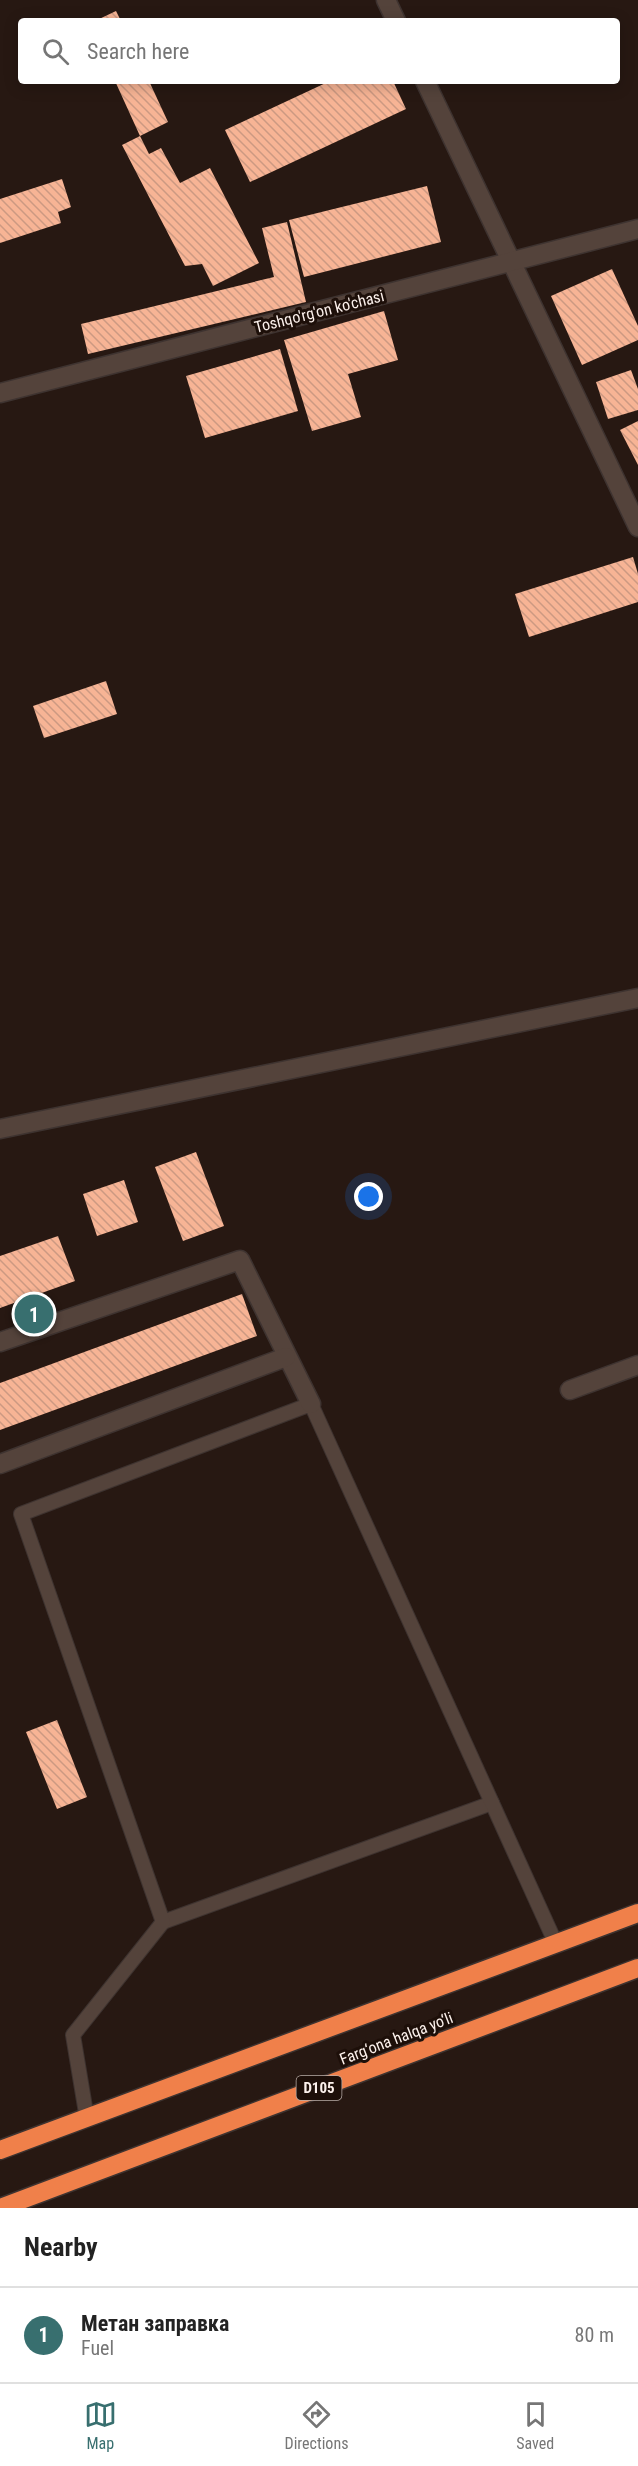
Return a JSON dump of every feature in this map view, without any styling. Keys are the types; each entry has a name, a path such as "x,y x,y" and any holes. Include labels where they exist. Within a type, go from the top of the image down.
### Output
{"highway":[{"name":"Farg‘ona halqa yo‘li","path":"0,2150 638,1913"},
{"name":"Farg‘ona halqa yo‘li","path":"0,2208 638,1968"}],"street":[{"path":"386,0 395,18"},
{"path":"425,84 638,527"},
{"name":"Toshqo'rg'on ko'chasi","path":"0,393 638,229"},
{"path":"0,1129 638,998"},
{"path":"0,1341 240,1260 311,1404"},
{"path":"0,1464 286,1357"},
{"path":"570,1390 638,1365"}],"lane":[{"path":"163,1922 21,1514 311,1404 556,1944"},
{"path":"87,2119 73,2035 163,1922 492,1803"}],"building":[{"path":"116,11 120,18 101,18"},
{"path":"116,84 150,84 168,122 140,136"},
{"path":"324,84 394,84 406,109 250,182 225,130"},
{"path":"140,136 149,154 161,148 180,183 210,168 259,263 213,286 202,264 185,266 122,145"},
{"path":"62,179 71,207 58,212 61,223 0,243 0,199"},
{"path":"427,186 441,242 304,277 289,220"},
{"path":"287,222 306,302 88,354 81,324 274,277 262,228"},
{"path":"612,269 638,326 638,340 582,365 551,296"},
{"path":"384,311 398,360 348,374 361,417 312,431 284,340"},
{"path":"280,349 298,411 205,438 186,376"},
{"path":"631,370 638,389 638,410 608,419 596,382"},
{"path":"638,421 638,465 620,430"},
{"path":"633,557 638,574 638,602 529,637 515,594"},
{"path":"106,681 117,714 44,738 33,706"},
{"path":"196,1152 224,1226 183,1241 155,1167"},
{"path":"124,1180 138,1222 97,1236 83,1194"},
{"path":"58,1236 75,1281 0,1308 0,1256"},
{"path":"242,1294 257,1336 0,1430 0,1383"},
{"path":"57,1720 87,1797 57,1809 26,1732"}],"place":[{"name":"Метан заправка","path":"34,1314"}]}
